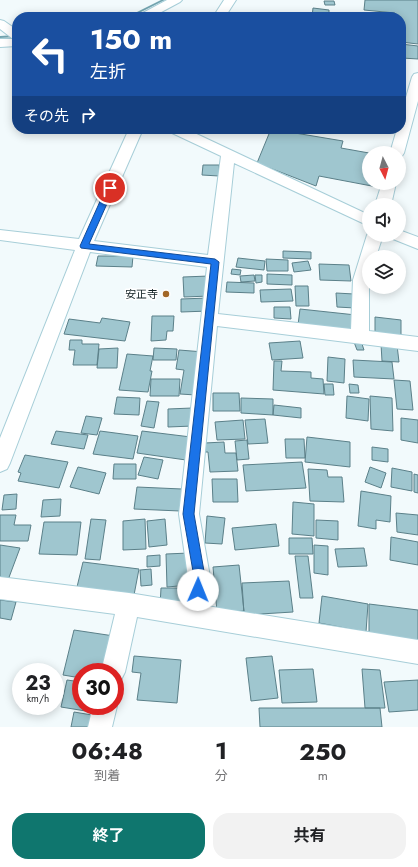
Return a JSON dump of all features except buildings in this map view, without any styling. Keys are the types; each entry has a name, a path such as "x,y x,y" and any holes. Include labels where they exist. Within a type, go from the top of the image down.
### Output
{"street":[{"path":"153,12 176,0"},
{"path":"222,12 230,0"},
{"path":"0,43 12,42"},
{"path":"406,118 418,77"},
{"path":"0,463 84,246 134,134"},
{"path":"186,134 362,218"},
{"path":"399,146 402,134"},
{"path":"194,616 199,577 189,514 215,262 228,154"},
{"path":"0,235 215,262"},
{"path":"406,238 418,243"},
{"path":"360,337 361,280 373,242"},
{"path":"209,319 418,344"},
{"path":"0,588 129,604 418,652"},
{"path":"115,663 129,604"},
{"path":"100,727 103,715"}],"waterway":[{"path":"139,12 163,0"},
{"path":"0,37 12,36"}],"place":[{"name":"安正寺","path":"166,294"}],"route":[{"path":"110,188 84,246 215,262 189,514 199,577 198,590"}]}
